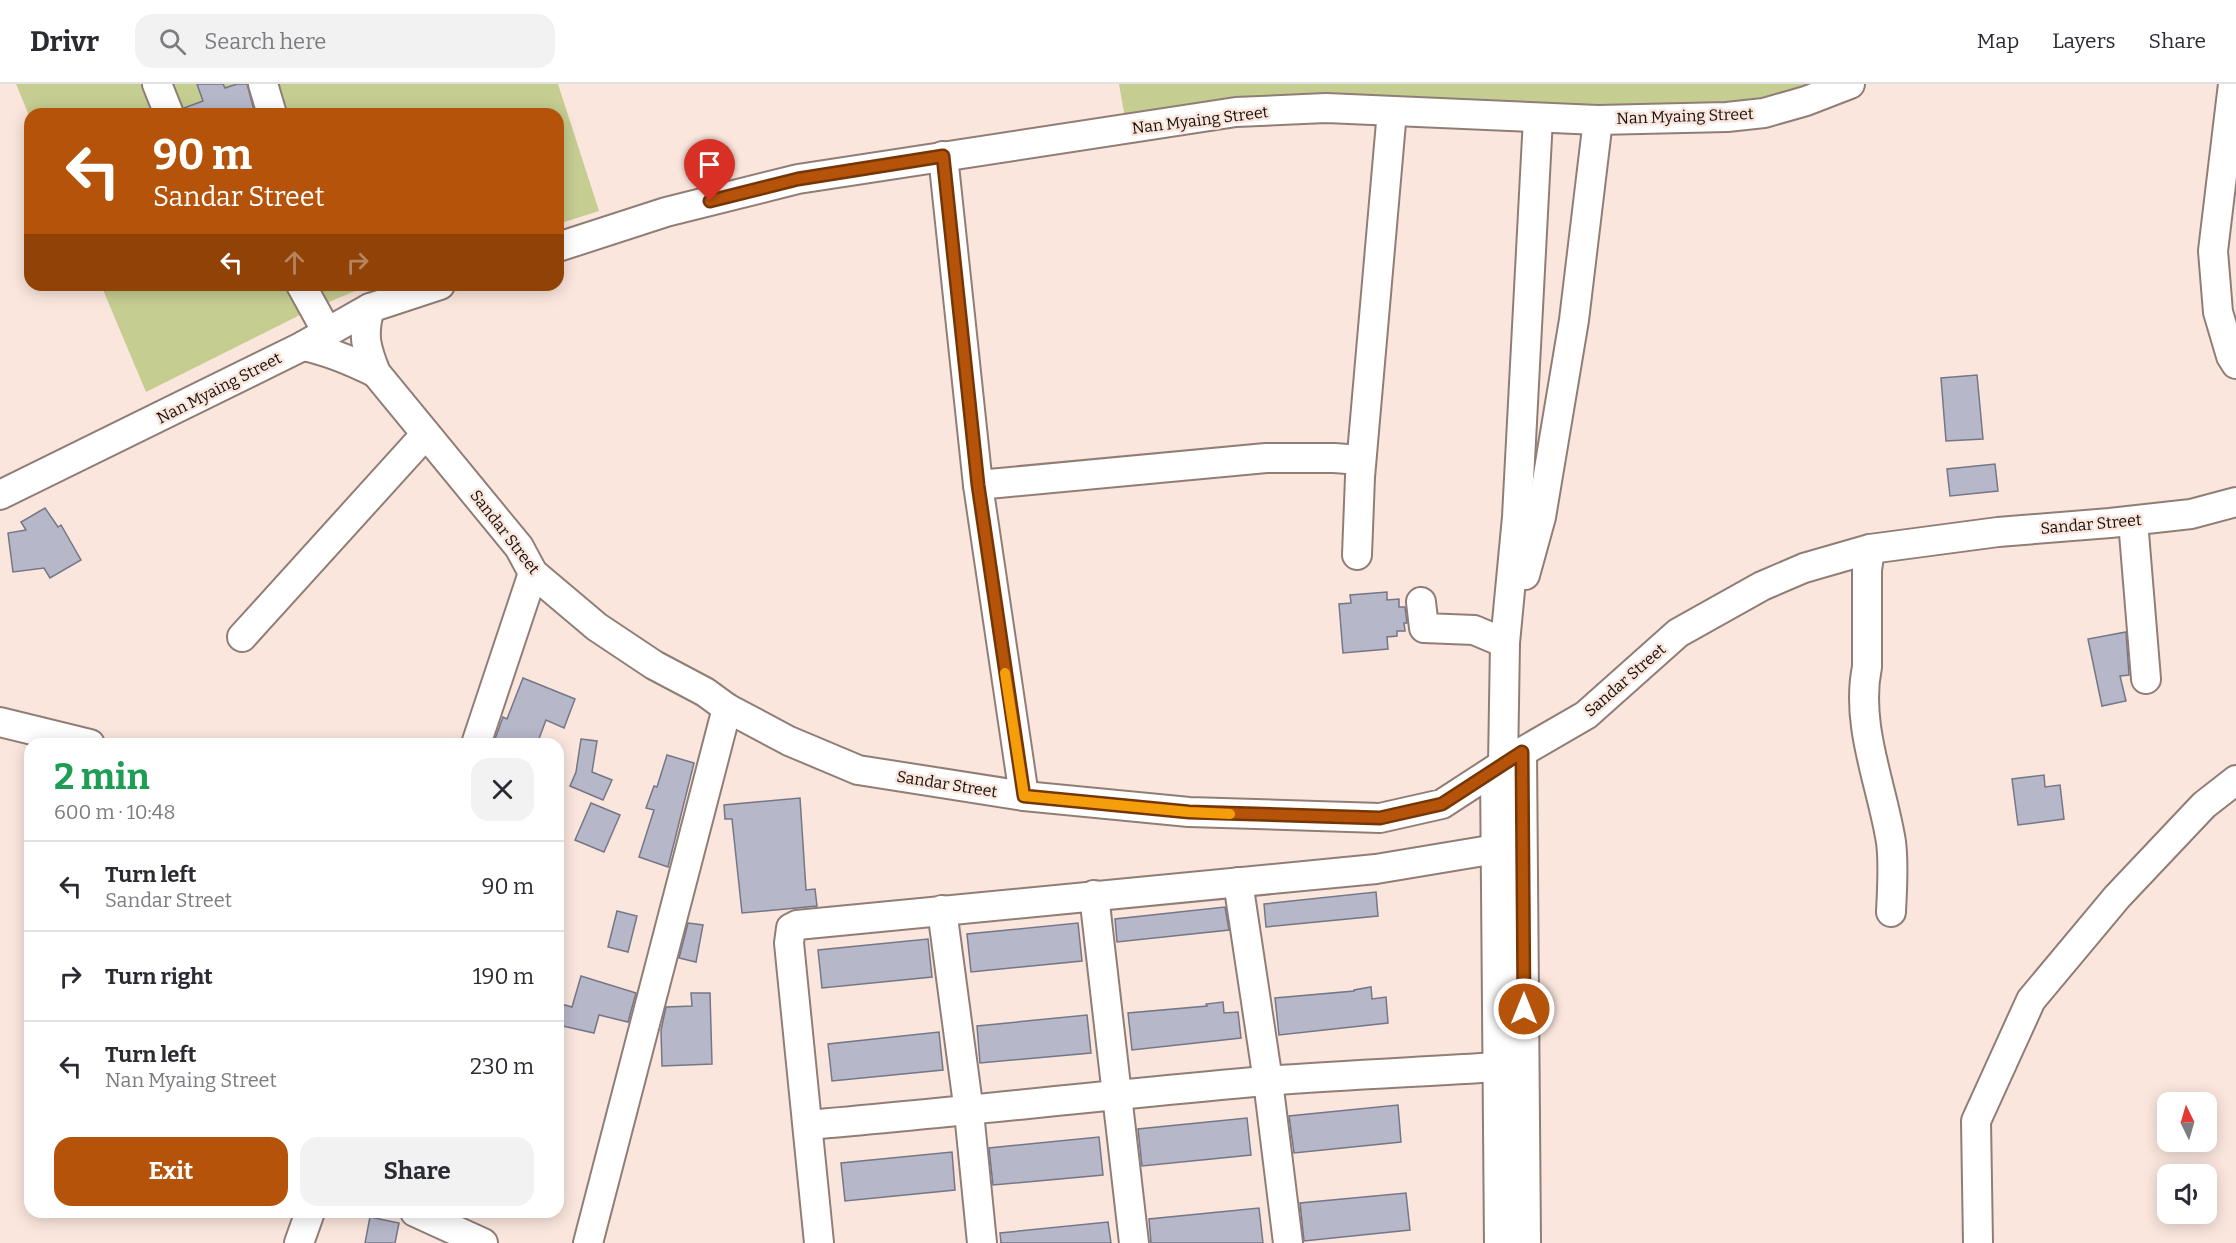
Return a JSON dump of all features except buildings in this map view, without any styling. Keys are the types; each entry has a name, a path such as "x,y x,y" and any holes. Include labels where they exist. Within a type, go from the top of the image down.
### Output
{"street":[{"path":"157,84 167,108"},
{"path":"263,84 270,108"},
{"name":"Nan Myaing Street","path":"564,245 666,212 798,179 1236,112 1326,108 1598,120 1727,117 1764,113 1806,101 1850,84"},
{"path":"2232,84 2212,251 2218,312 2231,356 2236,364"},
{"path":"1357,555 1361,460 1392,111"},
{"path":"1526,1243 1507,762 1505,643 1517,517 1538,118"},
{"path":"1505,643 1541,518 1574,320 1598,120"},
{"path":"943,156 978,485 1024,796"},
{"path":"304,291 327,332"},
{"name":"Nan Myaing Street","path":"0,495 303,346 370,308 422,291"},
{"name":"Sandar Street","path":"370,308 364,325 366,346 376,373 519,547 533,573 597,627 654,665 705,692 727,708 789,741 858,770 1024,796 1189,812 1380,818 1442,804 1587,715 1678,633 1762,586 1804,568 1870,549 1998,532 2191,514 2236,502"},
{"path":"303,346 322,349 376,373"},
{"path":"242,637 426,434"},
{"path":"978,485 1266,458 1361,460"},
{"path":"2133,521 2146,679"},
{"path":"1870,549 1867,570 1867,667 1863,704 1890,840 1893,867 1891,912"},
{"path":"478,738 533,573"},
{"path":"1421,602 1424,628 1474,630 1505,643"},
{"path":"588,1243 727,708"},
{"path":"0,722 65,738"},
{"path":"1499,1243 1496,849 1507,762"},
{"path":"1978,1243 1976,1121 2031,1000 2116,897 2204,806 2236,780"},
{"path":"819,1243 789,943 791,928 797,925 942,910 1376,869 1496,849"},
{"path":"1238,882 1268,1081 1288,1243"},
{"path":"1094,895 1134,1243"},
{"path":"942,910 969,1112 982,1243"},
{"path":"808,1125 969,1112 1268,1081 1498,1067"},
{"path":"299,1243 308,1218"},
{"path":"428,1218 483,1243"}],"green space":[{"path":"16,84 558,84 599,211 564,222 564,108 26,108"},
{"path":"1119,84 1831,84 1761,108 1125,118"},
{"path":"104,291 355,291 308,311 146,392"}],"slow traffic":[{"path":"1005,673 1024,796 1230,814"}],"route":[{"path":"710,201 798,179 943,156 978,485 1024,796 1189,812 1380,818 1442,804 1522,752 1524,1009"}]}
